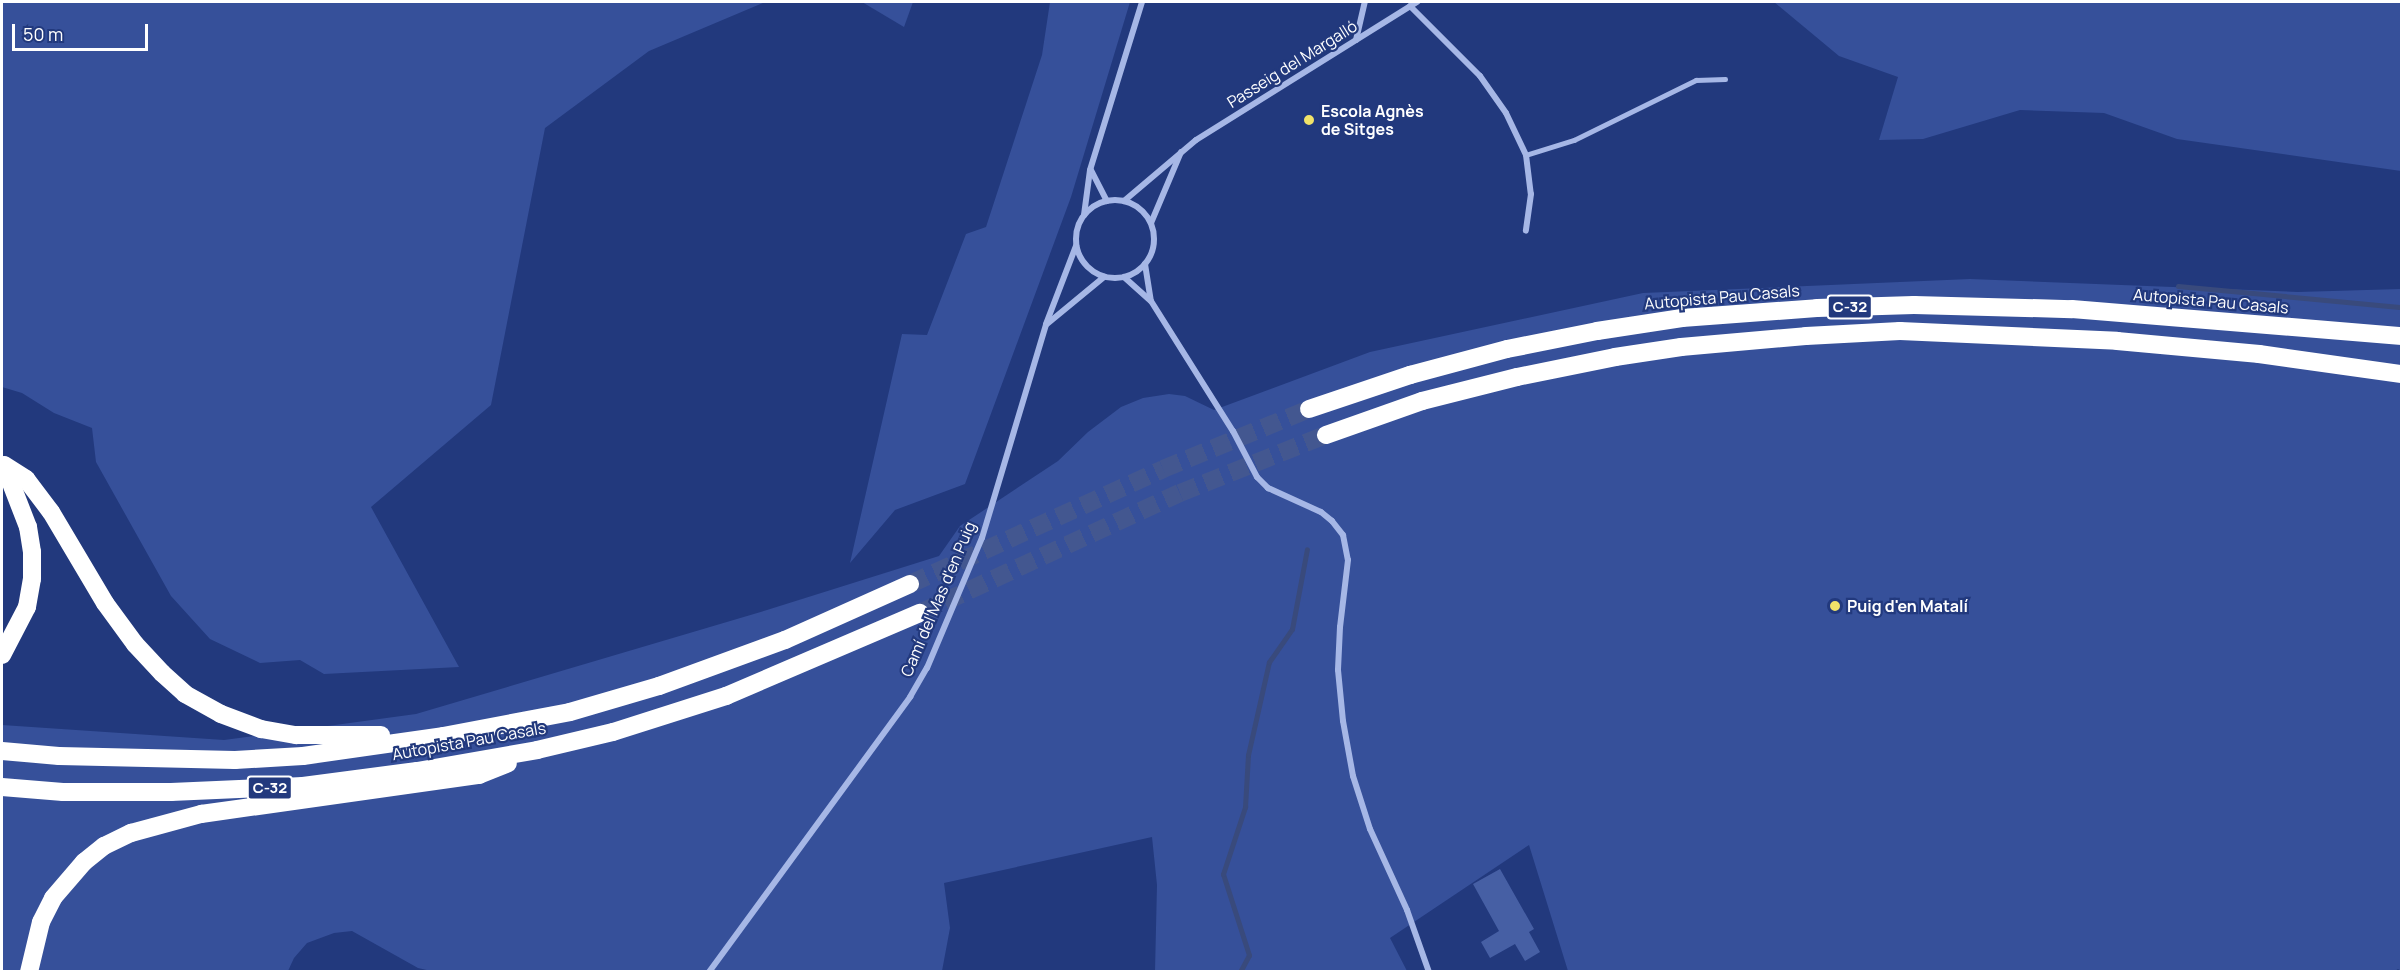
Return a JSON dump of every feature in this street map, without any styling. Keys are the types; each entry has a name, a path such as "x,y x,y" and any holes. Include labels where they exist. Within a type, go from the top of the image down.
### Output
{"highway":[{"name":"Autopista Pau Casals","path":"1309,409 1410,375 1496,352 1597,331 1682,318 1816,308 1914,305 2072,309 2402,336"},
{"name":"C-32","path":"1326,435 1422,401 1516,377 1615,357 1681,347 1806,336 1900,331 2117,341 2259,354 2402,374"},
{"path":"2,655 27,607 32,579 33,552 28,527 4,465 26,479 51,512 105,603 135,644 162,673 186,694 221,714 261,729 296,735 443,736"},
{"name":"Autopista Pau Casals","path":"2,751 60,756 235,760 303,756 443,736 570,712 659,686 785,640 910,584"},
{"name":"Autopista Pau Casals","path":"2,787 63,792 171,792 303,786 417,771 537,750 613,732 726,696 920,613"},
{"path":"29,972 41,922 53,898 84,862 104,846 130,833 201,814 479,775 537,750"}],"street":[{"path":"1142,2 1090,170 1084,215 1077,230 1076,246 1086,266 1104,277 1124,277 1145,264"},
{"path":"1356,40 1365,2"},
{"name":"Passeig del Margalló","path":"1124,201 1182,151 1417,2"},
{"path":"1410,6 1480,76 1506,113 1526,155 1531,194 1526,231"},
{"path":"1151,223 1182,151"},
{"path":"1090,170 1107,201"},
{"path":"1084,215 1107,201 1124,201 1139,208 1151,223 1154,242 1145,264 1151,301"},
{"name":"Camí del Mas d'en Puig","path":"709,972 910,697 927,668 982,538 1046,324 1076,246"},
{"path":"1046,324 1104,277"},
{"path":"1124,277 1151,301 1248,458 1257,477 1268,488 1320,512 1332,521 1343,535 1348,560 1340,627 1338,670 1343,722 1353,777 1370,829 1407,910 1429,972"}],"lane":[{"path":"1526,155 1574,140 1696,80 1725,79"}],"shaded area":[{"path":"2,2 765,2 649,51 545,128 491,405 371,507 459,667 324,674 300,660 260,663 210,639 171,596 96,462 92,428 54,413 22,393 2,387"},
{"path":"862,2 913,2 904,27"},
{"path":"1050,2 1130,2 1071,197 965,484 895,510 850,563 902,334 927,335 966,234 986,227 1042,55"},
{"path":"1774,2 2401,2 2401,171 2177,139 2104,113 2020,110 1923,139 1879,140 1898,77 1839,56"},
{"path":"1970,279 2298,292 2401,289 2401,971 2398,969 2393,972 1568,971 1529,845 1390,938 1407,971 1155,971 1157,885 1152,837 944,883 950,928 942,971 431,971 418,968 352,931 334,933 307,943 294,958 288,971 2,971 2,725 224,740 416,714 767,610 939,556 960,526 1058,461 1088,432 1121,407 1143,398 1169,394 1185,396 1214,410 1370,352 1643,293"}],"building":[{"path":"1500,869 1534,929 1529,932 1540,952 1525,961 1515,944 1490,958 1481,942 1499,931 1473,884"}],"waterway":[{"path":"2178,286 2402,307"},
{"path":"1240,972 1249,955 1223,874 1245,807 1248,755 1269,662 1292,629 1307,549"}],"tunnel":[{"path":"910,584 1163,469 1309,409"},
{"path":"920,613 1180,493 1326,435"}],"place":[{"name":"Escola Agnès de Sitges","path":"1309,120"},
{"name":"Puig d'en Matalí","path":"1835,606"}]}
